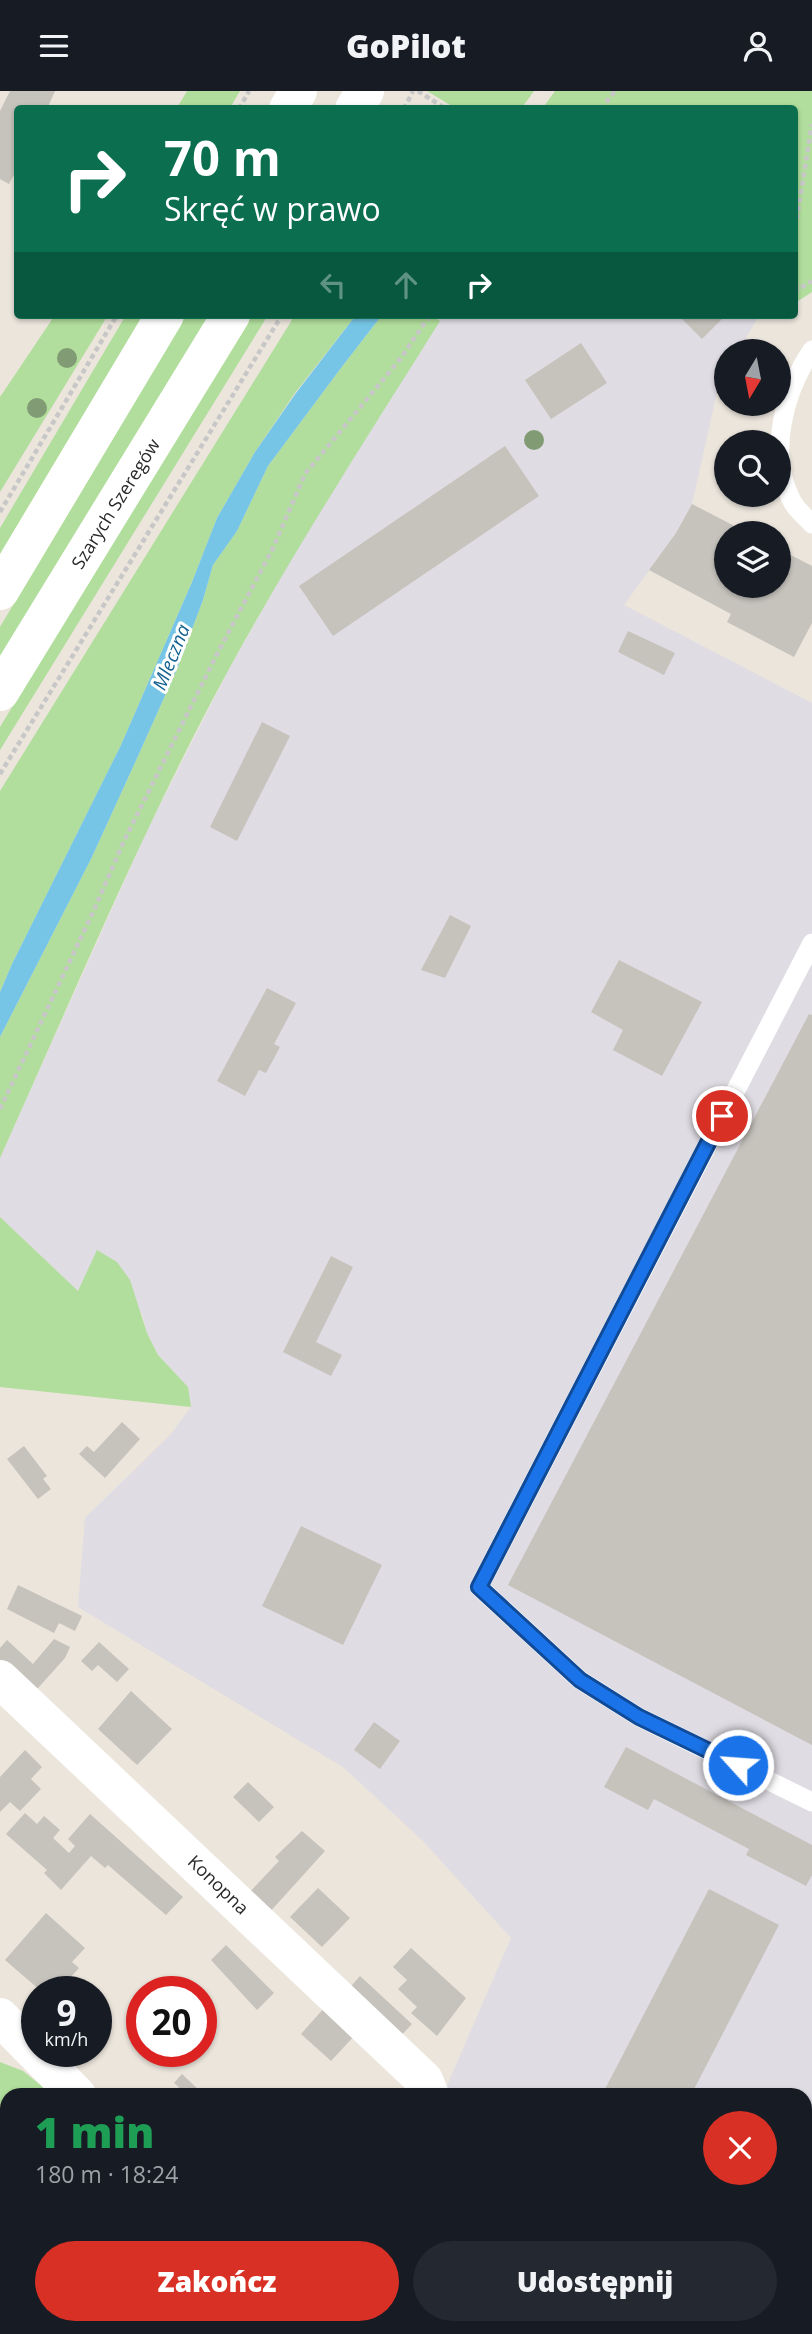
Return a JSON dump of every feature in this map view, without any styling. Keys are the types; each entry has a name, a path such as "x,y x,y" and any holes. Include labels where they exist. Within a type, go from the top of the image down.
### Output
{"main road":[{"path":"0,591 163,319"},
{"name":"Szarych Szeregów","path":"0,692 229,319"},
{"name":"Konopna","path":"0,1679 424,2080 427,2088"},
{"path":"0,2017 70,2088"}],"lane":[{"path":"812,350 788,394 782,428 781,456 782,479 792,502 812,524"},
{"path":"812,943 479,1587 580,1680 639,1717 812,1802"}],"path":[{"path":"416,91 439,105"},
{"path":"604,105 615,91"},
{"path":"798,211 812,124"},
{"path":"0,512 115,319"},
{"path":"0,774 279,319"},
{"path":"0,1109 124,841 273,548 305,474 401,358 427,319"}],"shaded area":[{"path":"440,319 757,319 745,339 714,339 714,405 692,504 676,533 624,605 812,703 812,2088 446,2088 511,1938 423,1841 343,1767 78,1607 85,1518 171,1434 191,1407 188,1387 158,1355 147,1333 142,1313 78,1291 0,1217 0,1158 146,833 228,671 296,550"}],"green space":[{"path":"187,91 240,91 232,105 179,105"},
{"path":"427,91 534,91 524,105 450,105"},
{"path":"555,91 812,91 812,292 798,301 798,105 545,105"},
{"path":"52,319 106,319 0,492 0,397"},
{"path":"124,319 141,319 0,557 0,528"},
{"path":"183,319 207,319 0,659 0,627"},
{"path":"249,319 266,319 0,750 0,727"},
{"path":"293,319 353,319 295,393 255,452 217,518 121,745 0,992 0,791"},
{"path":"379,319 440,321 332,493 229,669 167,789 0,1158 0,1037 92,857 138,756 177,669 213,565 237,531 268,466"},
{"path":"0,1217 78,1291 97,1250 117,1262 130,1280 147,1333 158,1355 188,1387 191,1407 0,1387"},
{"path":"0,2062 23,2071 44,2088 0,2088"}],"water":[{"name":"Mleczna","path":"353,319 379,319 268,466 237,531 213,565 177,669 138,756 92,857 0,1037 0,992 12,964 121,745 217,518 255,452"}],"building":[{"path":"10,91 55,91 49,105 14,105 14,175 9,184 0,179 0,111"},
{"path":"682,319 722,319 702,339"},
{"path":"581,343 607,383 551,419 525,380"},
{"path":"505,446 539,496 333,636 299,586"},
{"path":"692,504 725,521 714,521 714,598 791,598 791,555 812,566 812,623 794,657 727,622 731,614 649,570 676,533"},
{"path":"628,631 675,653 664,675 618,652"},
{"path":"262,722 290,736 237,841 210,827"},
{"path":"450,915 471,926 445,978 421,970"},
{"path":"619,960 702,1002 662,1076 613,1050 623,1030 591,1012"},
{"path":"267,988 296,1003 274,1044 280,1047 266,1073 259,1070 245,1096 217,1081"},
{"path":"809,1014 812,1015 812,1745 508,1585"},
{"path":"331,1256 353,1267 316,1342 342,1355 331,1376 283,1352"},
{"path":"122,1422 140,1439 105,1478 79,1454 87,1446 94,1452"},
{"path":"24,1446 47,1476 43,1479 51,1489 38,1499 7,1459"},
{"path":"301,1526 382,1565 343,1645 262,1606"},
{"path":"18,1585 82,1616 75,1631 59,1623 54,1633 7,1609"},
{"path":"54,1639 70,1647 65,1658 30,1697 0,1670 0,1648 7,1640 33,1664"},
{"path":"99,1642 129,1669 117,1682 98,1665 92,1671 81,1661"},
{"path":"131,1691 172,1729 137,1765 98,1729"},
{"path":"374,1722 400,1741 380,1769 354,1750"},
{"path":"626,1747 812,1845 812,1875 806,1886 746,1855 749,1849 654,1799 648,1810 604,1787"},
{"path":"25,1750 42,1767 31,1779 41,1789 20,1811 10,1802 0,1812 0,1777"},
{"path":"248,1782 274,1807 259,1822 233,1797"},
{"path":"25,1813 37,1824 44,1816 60,1830 53,1838 69,1853 75,1846 68,1839 90,1814 183,1897 166,1915 108,1865 105,1868 91,1856 61,1890 44,1873 47,1870 6,1834"},
{"path":"302,1831 325,1851 268,1914 247,1895 279,1861 275,1857"},
{"path":"318,1888 350,1918 322,1947 290,1917"},
{"path":"709,1889 779,1925 695,2088 606,2088"},
{"path":"46,1913 85,1948 72,1962 79,1968 72,1976 24,1976 5,1960"},
{"path":"226,1945 274,1993 257,2010 211,1960"},
{"path":"411,1948 466,1998 437,2036 411,2013 417,2007 398,1989 407,1980 393,1967"},
{"path":"360,1976 412,2024 395,2042 345,1993"},
{"path":"325,2007 356,2034 331,2061 301,2034"},
{"path":"182,2074 197,2088 178,2088 174,2083"}],"route":[{"path":"722,1116 479,1587 580,1680 639,1717 738,1765"}]}
